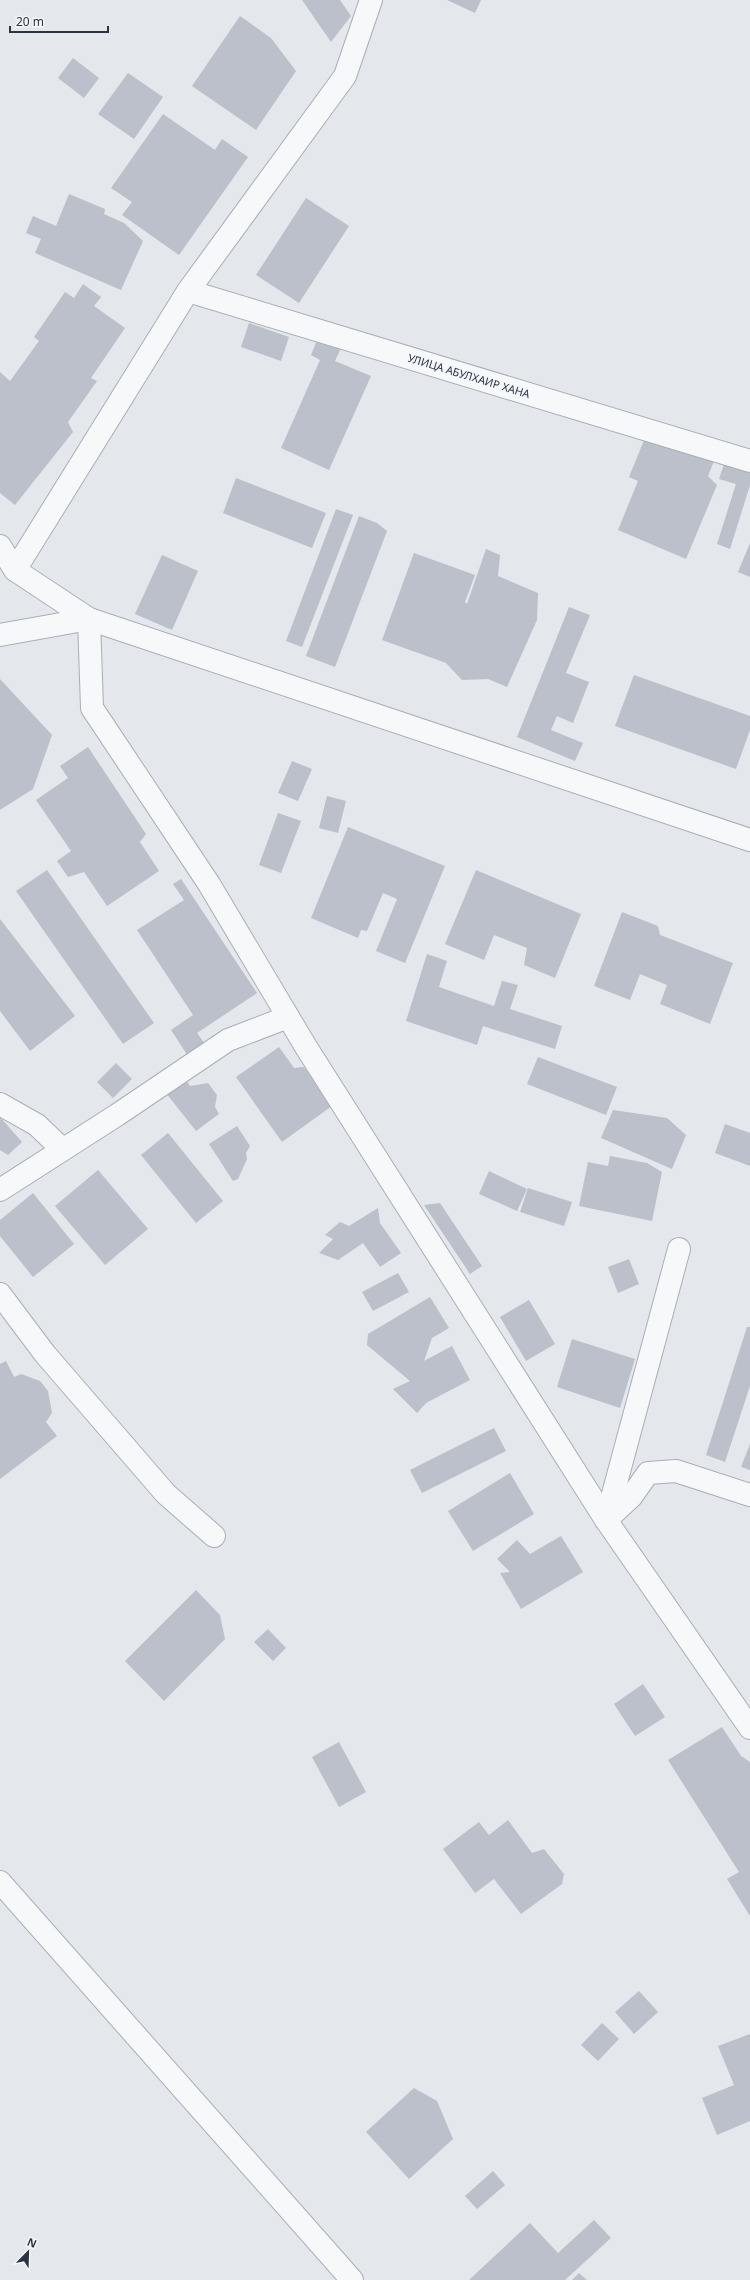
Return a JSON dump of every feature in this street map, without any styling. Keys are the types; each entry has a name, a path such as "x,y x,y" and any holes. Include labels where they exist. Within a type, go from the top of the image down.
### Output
{"street":[{"path":"15,570 188,291 345,76 365,4"},
{"name":"УЛИЦА АБУЛХАИР ХАНА","path":"188,291 750,461"},
{"path":"0,546 15,570 89,619 750,840"},
{"path":"0,635 89,619"},
{"path":"89,619 92,708 210,884 288,1017 606,1520 750,1728"},
{"path":"0,1190 117,1115 228,1040 288,1017"},
{"path":"0,1104 37,1125 62,1149"},
{"path":"606,1520 679,1249"},
{"path":"0,1294 45,1354 166,1494 214,1536"},
{"path":"606,1520 631,1497 648,1473 676,1471 750,1495"},
{"path":"0,1882 352,2280"}],"building":[{"path":"302,0 340,0 351,16 331,42"},
{"path":"447,0 481,0 475,13"},
{"path":"240,16 271,38 296,71 256,130 192,86"},
{"path":"73,58 99,78 84,98 58,78"},
{"path":"128,73 163,97 134,139 98,114"},
{"path":"163,114 215,150 222,139 248,157 179,255 122,215 132,202 111,188"},
{"path":"69,194 105,209 104,214 124,223 143,241 121,290 35,253 41,239 26,233 33,216 56,226"},
{"path":"306,198 349,226 299,303 256,275"},
{"path":"83,284 101,297 94,306 125,328 91,378 97,381 68,422 73,432 15,505 0,493 0,372 10,381 39,341 34,337 65,292 74,298"},
{"path":"249,323 289,337 281,361 241,347"},
{"path":"318,338 341,348 335,361 371,376 329,470 281,448 320,360 311,355"},
{"path":"647,433 714,461 708,476 717,485 686,559 618,530 638,481 629,477"},
{"path":"726,458 750,466 750,485 730,549 717,544 736,484 719,479"},
{"path":"236,478 326,513 312,548 223,513"},
{"path":"336,509 353,515 302,647 286,641"},
{"path":"359,516 377,523 387,531 335,667 306,656"},
{"path":"750,543 750,577 738,572"},
{"path":"486,549 500,555 498,576 538,593 537,620 507,687 488,679 462,680 446,663 382,640 414,553 475,575 465,602 467,604"},
{"path":"162,555 198,571 172,630 135,614"},
{"path":"569,607 590,615 566,673 589,682 573,723 557,716 551,730 583,743 575,761 517,737"},
{"path":"634,675 750,716 750,730 736,769 615,726"},
{"path":"0,679 52,735 33,789 0,810"},
{"path":"88,747 146,834 140,842 159,871 107,906 84,872 68,877 57,861 71,851 36,800 68,778 60,766"},
{"path":"292,761 312,769 298,801 278,793"},
{"path":"327,796 346,801 338,833 319,828"},
{"path":"278,813 301,821 281,873 259,865"},
{"path":"348,827 445,866 405,963 376,951 397,899 383,893 367,931 361,930 358,938 311,918"},
{"path":"47,870 154,1023 123,1044 16,891"},
{"path":"476,870 581,914 555,978 524,965 527,948 494,935 484,960 445,944"},
{"path":"181,879 257,993 197,1033 205,1044 188,1056 171,1030 193,1015 137,930 184,900 173,884"},
{"path":"622,912 658,926 660,935 733,963 710,1024 660,1004 667,985 640,974 630,1000 594,986"},
{"path":"0,919 75,1016 30,1051 0,1011"},
{"path":"427,954 447,961 439,987 494,1006 502,981 518,985 510,1009 562,1026 555,1049 483,1026 477,1045 406,1021"},
{"path":"279,1047 294,1068 304,1067 332,1106 282,1142 236,1077"},
{"path":"538,1057 617,1087 606,1115 527,1084"},
{"path":"116,1063 132,1079 113,1098 97,1082"},
{"path":"185,1079 190,1086 208,1083 217,1095 215,1107 219,1114 196,1131 166,1093"},
{"path":"613,1110 667,1118 686,1135 672,1169 601,1138"},
{"path":"0,1117 22,1142 8,1155 0,1150"},
{"path":"725,1124 750,1133 750,1166 715,1153"},
{"path":"237,1126 250,1146 246,1153 247,1159 238,1179 233,1181 209,1144"},
{"path":"168,1133 223,1201 196,1223 141,1155"},
{"path":"610,1156 647,1163 662,1172 652,1221 579,1206 588,1162 608,1166"},
{"path":"98,1170 148,1229 105,1265 55,1206"},
{"path":"489,1171 527,1189 517,1211 479,1194"},
{"path":"528,1188 572,1202 564,1226 520,1212"},
{"path":"33,1193 74,1244 33,1277 0,1236 0,1220"},
{"path":"440,1203 482,1266 470,1274 424,1205"},
{"path":"378,1208 380,1223 401,1253 380,1267 363,1243 338,1260 319,1253 333,1239 325,1235 340,1222 349,1226"},
{"path":"629,1259 639,1284 618,1293 608,1267"},
{"path":"398,1273 409,1292 373,1311 362,1292"},
{"path":"430,1297 449,1328 432,1338 424,1361 452,1346 470,1380 426,1403 417,1413 393,1389 410,1381 367,1345 368,1334"},
{"path":"529,1300 555,1344 526,1361 500,1317"},
{"path":"747,1327 750,1327 750,1386 725,1462 706,1455"},
{"path":"572,1339 635,1359 620,1408 557,1387"},
{"path":"6,1361 14,1377 21,1374 40,1381 48,1391 52,1413 46,1422 57,1436 0,1479 0,1364"},
{"path":"494,1428 506,1451 422,1493 410,1470"},
{"path":"750,1444 750,1470 741,1467"},
{"path":"510,1473 534,1514 473,1551 448,1511"},
{"path":"561,1536 583,1572 521,1609 500,1573 510,1572 497,1559 517,1540 530,1554"},
{"path":"196,1590 220,1615 225,1639 164,1701 125,1661"},
{"path":"268,1629 286,1648 273,1661 254,1642"},
{"path":"643,1684 665,1717 635,1736 614,1704"},
{"path":"722,1727 741,1756 750,1762 750,1916 727,1879 739,1872 668,1760"},
{"path":"339,1742 366,1792 339,1807 312,1757"},
{"path":"508,1820 532,1853 544,1849 564,1874 562,1884 521,1914 494,1879 475,1893 443,1849 479,1822 489,1835"},
{"path":"639,1991 658,2012 634,2034 615,2012"},
{"path":"602,2023 619,2039 598,2061 581,2045"},
{"path":"750,2034 750,2121 717,2135 702,2098 734,2085 718,2046"},
{"path":"414,2088 437,2101 453,2139 409,2179 366,2132"},
{"path":"493,2171 505,2185 477,2209 465,2196"},
{"path":"594,2220 611,2238 565,2280 469,2280 530,2223 558,2253"},
{"path":"579,2273 587,2280 572,2280"}]}
